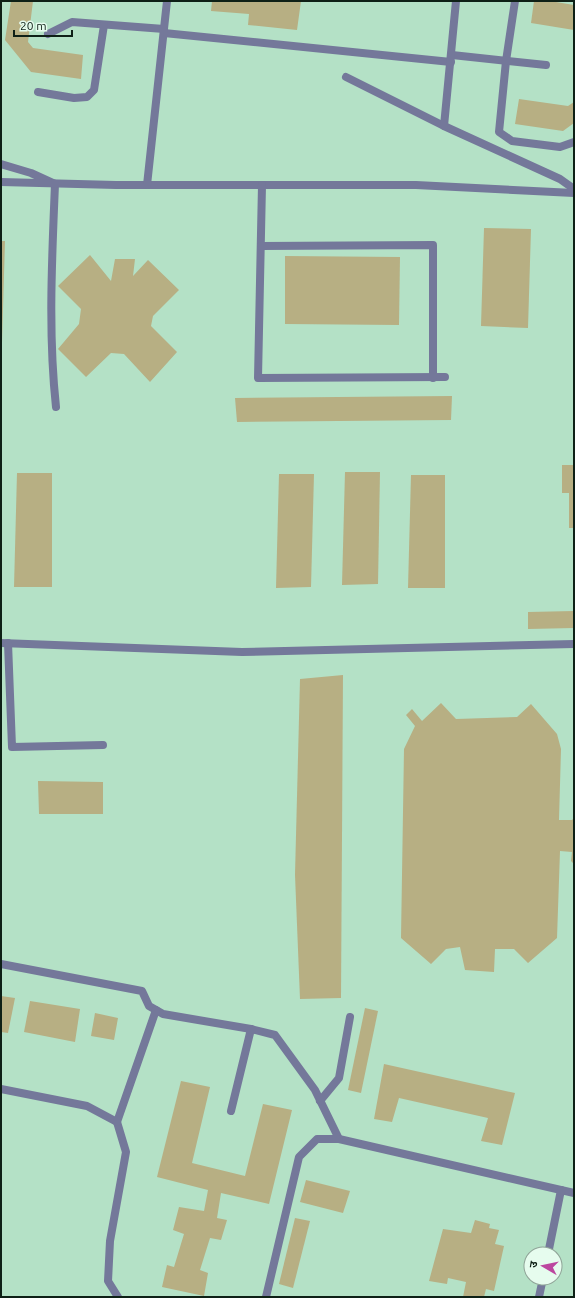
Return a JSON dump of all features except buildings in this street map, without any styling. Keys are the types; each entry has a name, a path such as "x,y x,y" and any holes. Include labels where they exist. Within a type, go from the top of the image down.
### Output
{"street":[{"path":"147,185 167,1"},
{"path":"444,126 456,1"},
{"path":"515,1 506,61 499,132 512,141 560,147 574,142"},
{"path":"48,34 72,22 451,59 506,61 546,65"},
{"path":"38,92 74,98 87,97 94,90 104,25"},
{"path":"346,77 444,126 560,179 574,189"},
{"path":"1,164 31,173 55,184"},
{"path":"1,182 147,185 416,185 574,193"},
{"path":"55,184 50,327 52,372 56,407"},
{"path":"262,184 258,378 445,377"},
{"path":"261,246 433,245 433,378"},
{"path":"103,745 12,747 5,643 242,652 574,644"},
{"path":"1,964 142,991 149,1006 163,1014 251,1029 275,1035 315,1090 339,1139"},
{"path":"118,1297 108,1282 110,1241 126,1152 117,1122 156,1010"},
{"path":"320,1101 339,1078 350,1017"},
{"path":"231,1112 251,1029"},
{"path":"1,1089 87,1106 117,1122"},
{"path":"266,1297 299,1157 316,1139 339,1139 574,1193"},
{"path":"550,1246 561,1190"},
{"path":"539,1297 541,1286"}]}
